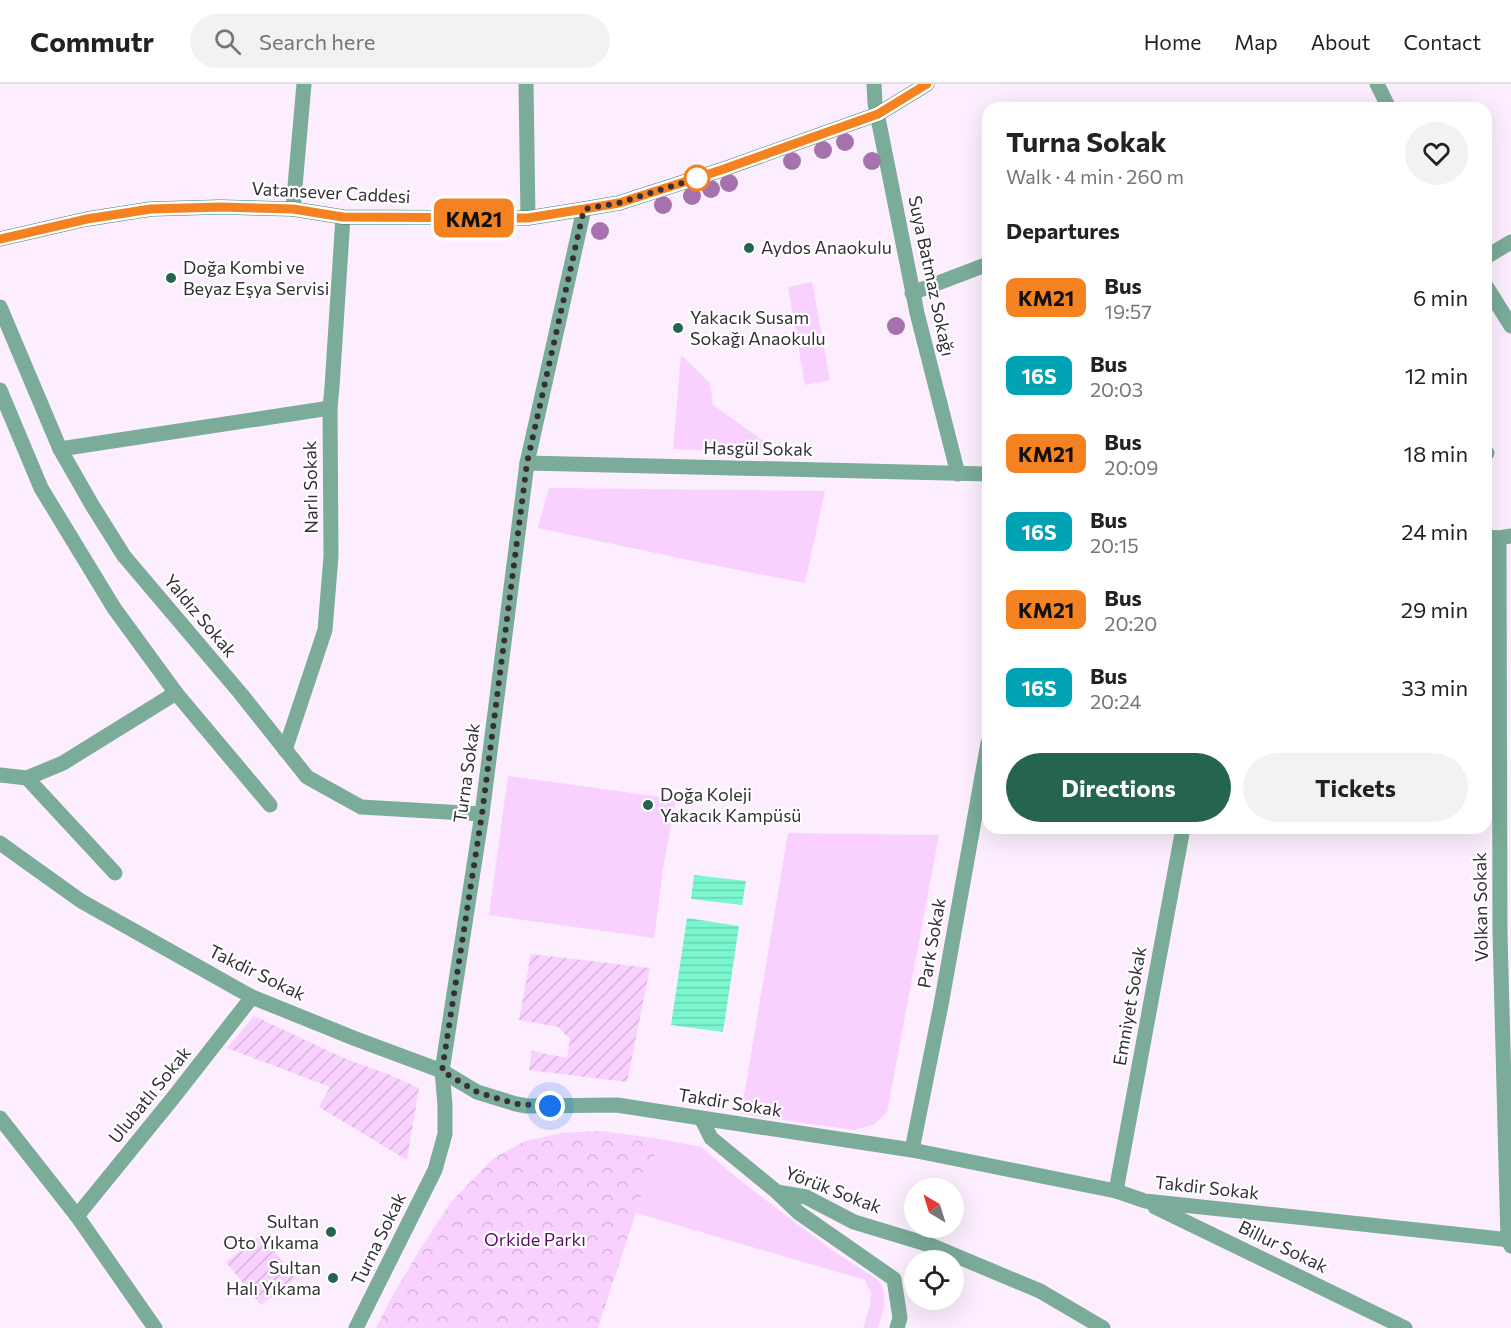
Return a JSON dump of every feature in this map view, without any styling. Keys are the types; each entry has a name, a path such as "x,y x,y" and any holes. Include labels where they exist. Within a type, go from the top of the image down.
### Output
{"main road":[{"name":"Vatansever Caddesi","path":"0,240 87,219 151,209 221,207 293,209 343,217 528,218 584,209 619,203 721,170 878,114 927,84"}],"street":[{"path":"293,209 304,84"},
{"path":"526,84 528,218"},
{"name":"Suya Batmaz Sokağı","path":"874,84 875,103 912,292 958,474"},
{"path":"1377,84 1386,102"},
{"name":"Turna Sokak","path":"356,1328 435,1170 445,1134 442,1071 482,814 527,463 584,209"},
{"name":"Narlı Sokak","path":"285,750 325,630 331,556 330,408 343,217"},
{"path":"1492,253 1511,242"},
{"path":"912,292 982,266"},
{"path":"1492,296 1511,326"},
{"name":"Yaldız Sokak","path":"0,307 60,449 124,556 241,694 307,777 361,807 482,814"},
{"path":"0,390 41,488 114,608 176,693 270,805"},
{"path":"60,449 330,408"},
{"name":"Hasgül Sokak","path":"527,463 982,474"},
{"name":"Volkan Sokak","path":"1499,537 1500,933 1510,1242"},
{"path":"0,775 27,778 63,763 176,693"},
{"name":"Park Sokak","path":"912,1150 982,776"},
{"path":"27,778 115,873"},
{"name":"Emniyet Sokak","path":"1116,1191 1182,834"},
{"name":"Takdir Sokak","path":"0,843 81,901 252,997 442,1071 477,1092 516,1104 527,1106 617,1105 912,1150 1116,1191 1144,1201 1510,1242"},
{"name":"Ulubatlı Sokak","path":"78,1216 252,997"},
{"path":"0,1118 78,1216 155,1328"},
{"name":"Yörük Sokak","path":"701,1118 711,1138 777,1192 806,1197 855,1222 930,1245 1040,1291 1103,1328"},
{"path":"777,1192 799,1214 894,1279 900,1318 897,1328"},
{"name":"Billur Sokak","path":"1144,1201 1405,1328"}],"green space":[{"path":"812,282 830,380 805,385 788,287"},
{"path":"681,355 710,383 713,405 772,447 738,452 673,449"},
{"path":"549,488 825,491 805,583 538,528"},
{"path":"508,776 676,799 663,869 654,938 489,915"},
{"path":"788,833 939,835 887,1112 875,1124 854,1130 741,1114"},
{"path":"531,954 650,968 627,1082 529,1070 532,1051 567,1058 570,1039 558,1027 519,1020"},
{"path":"254,1016 346,1059 419,1088 407,1160 319,1107 330,1087 227,1048"},
{"name":"Orkide Parkı","path":"602,1131 660,1139 598,1328 376,1328 394,1293 451,1202 494,1158 525,1141 562,1133"},
{"path":"660,1139 701,1147 738,1179 832,1250 878,1280 884,1297 878,1328 863,1328 870,1306 871,1293 865,1280 636,1213"},
{"path":"261,1235 296,1278 261,1305 226,1262"}],"shaded area":[{"path":"694,875 746,881 742,905 691,899"},
{"path":"687,918 739,926 723,1032 671,1025"}],"bus line":[{"name":"KM21","path":"0,239 87,219 151,209 221,207 293,209 343,217 528,218 584,209 619,203 681,183 878,114 927,84"}],"place":[{"name":"Aydos Anaokulu","path":"749,248"},
{"name":"Doğa Kombi ve Beyaz Eşya Servisi","path":"171,278"},
{"name":"Yakacık Susam Sokağı Anaokulu","path":"678,328"},
{"name":"Doğa Koleji Yakacık Kampüsü","path":"648,805"},
{"name":"Sultan Oto Yıkama","path":"331,1232"},
{"name":"Sultan Halı Yıkama","path":"333,1278"}],"route":[{"path":"550,1106 516,1104 477,1092 442,1071 482,814 527,463 584,209 619,203 701,177 697,178"}]}
